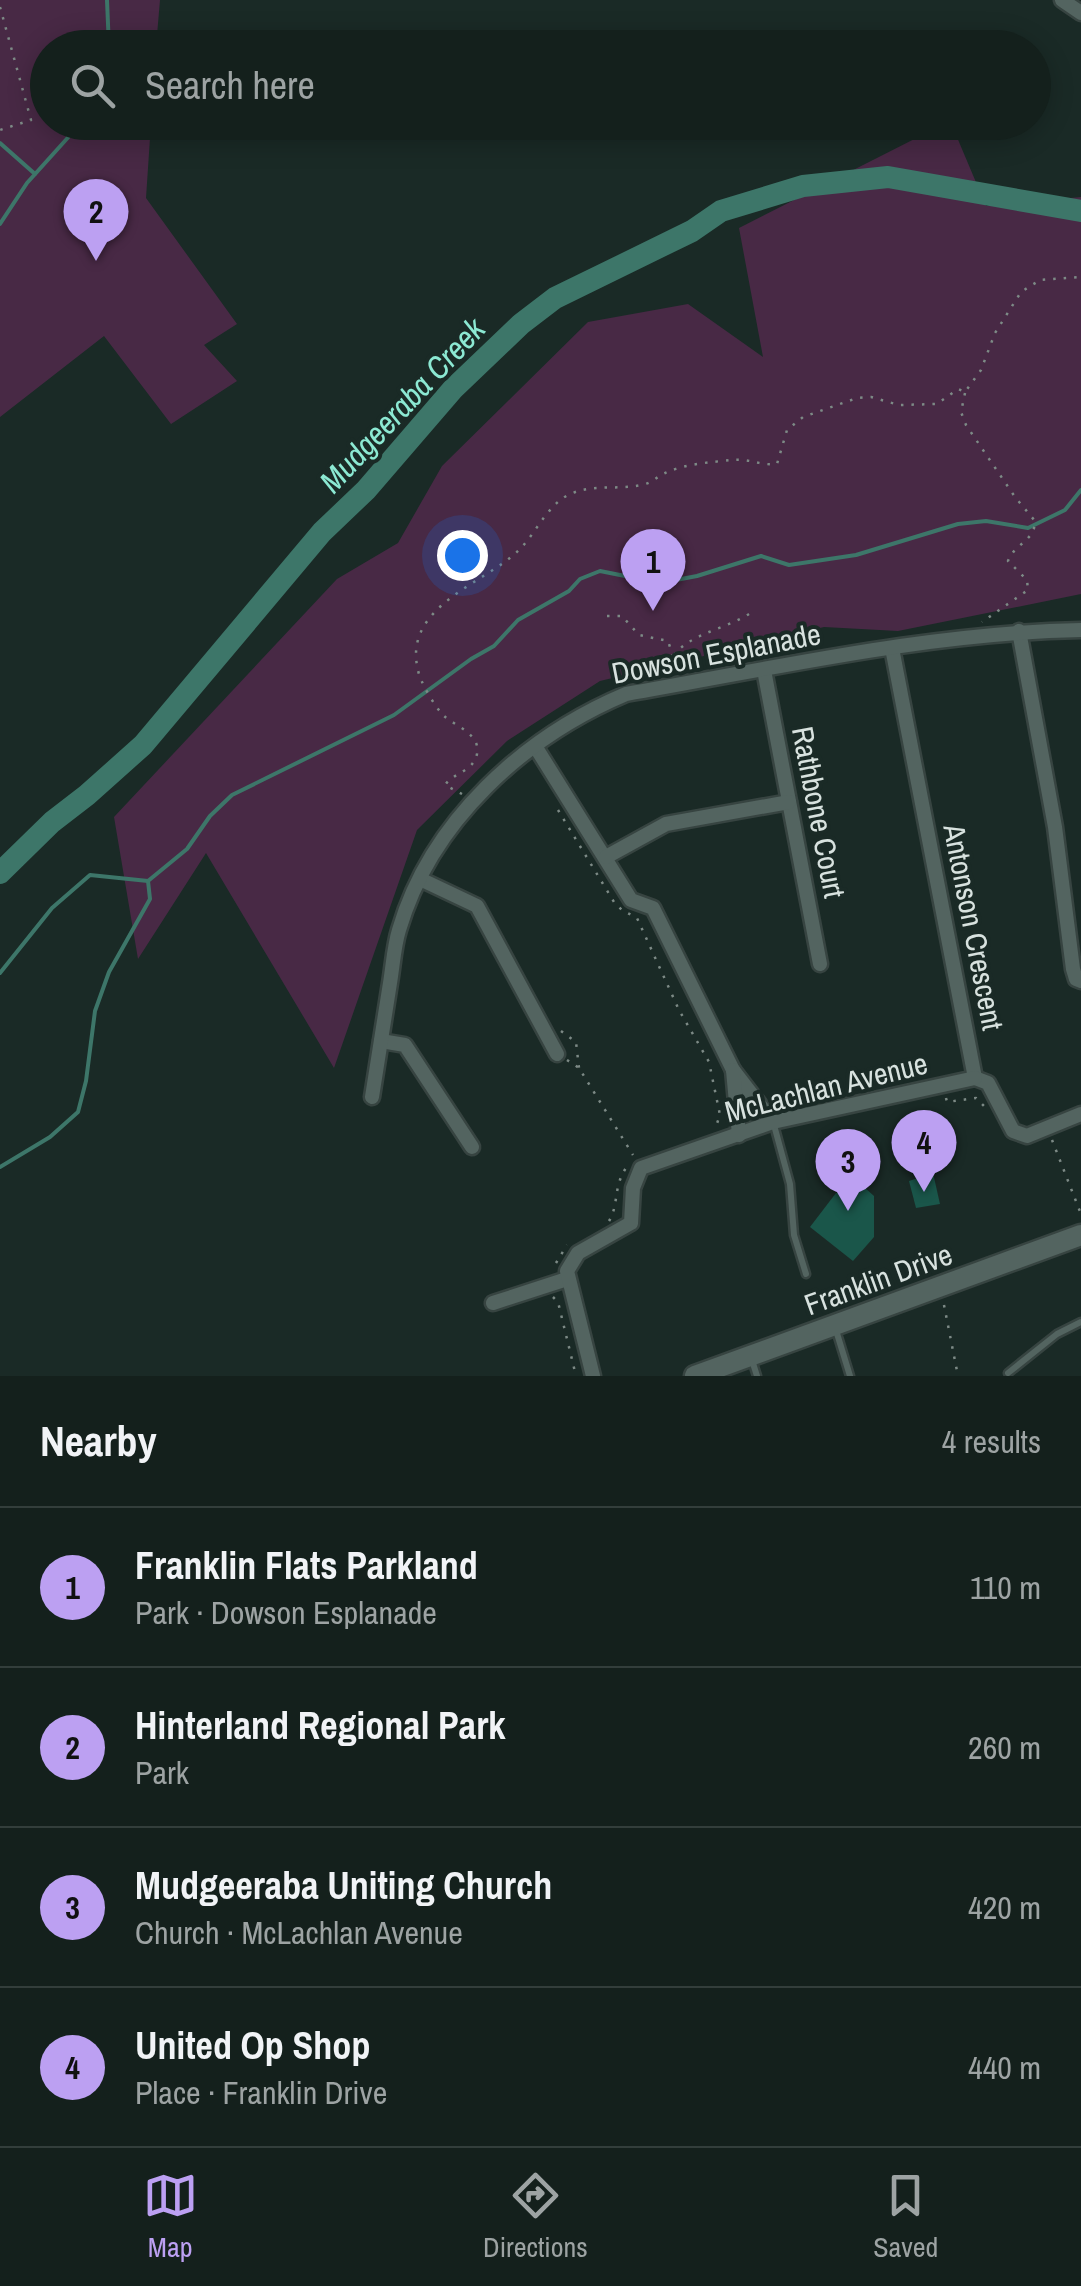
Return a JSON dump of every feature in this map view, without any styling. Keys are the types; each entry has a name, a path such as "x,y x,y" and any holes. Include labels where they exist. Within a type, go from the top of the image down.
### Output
{"main road":[{"name":"Franklin Drive","path":"695,1376 754,1366 834,1326 1081,1235"}],"street":[{"path":"1062,0 1081,13"},
{"name":"Dowson Esplanade","path":"372,1096 399,930 420,879 468,793 535,746 596,706 626,694 892,648 1019,631 1081,630"},
{"path":"1019,631 1055,827 1073,968 1081,981"},
{"name":"Antonson Crescent","path":"892,648 975,1078 988,1083 1013,1130 1027,1136 1048,1129"},
{"name":"Rathbone Court","path":"764,670 820,964"},
{"path":"535,746 631,900 653,908 732,1070 773,1122"},
{"path":"606,857 666,824 789,802"},
{"path":"420,879 477,906 558,1054"},
{"path":"381,1041 406,1045 472,1147"},
{"path":"732,1070 739,1135"},
{"name":"McLachlan Avenue","path":"567,1279 569,1265 578,1253 631,1223 633,1188 641,1168 773,1122 975,1078"},
{"path":"1048,1129 1081,1114"},
{"path":"493,1304 567,1279 592,1376"}],"lane":[{"path":"773,1122 790,1184 794,1234 806,1274"},
{"path":"1008,1373 1056,1334 1081,1322"},
{"path":"834,1326 850,1376"}],"path":[{"path":"0,7 30,116"},
{"path":"0,130 30,120"},
{"path":"994,624 977,625 1028,590 1028,580 1008,560 1033,534 1036,524 966,425 961,412 965,392 982,370 995,333 1022,292 1040,280 1081,277"},
{"path":"468,793 445,785 448,779 468,769 477,754 475,742 442,715 419,674 419,644 433,613 446,600 499,569 522,548 547,512 567,495 594,486 648,484 684,467 731,460 763,466 777,464 787,430 803,417 857,398 920,406 937,404 958,389 965,392"},
{"path":"662,679 664,668 696,636 749,614"},
{"path":"608,616 622,616 639,635 668,641 672,658"},
{"path":"556,805 614,902 638,918 679,1010 709,1062 720,1115 718,1125 710,1132"},
{"path":"558,1054 579,1068 636,1160 618,1180 614,1213 602,1226"},
{"path":"1048,1129 1081,1214"},
{"path":"570,1242 547,1275 558,1302 576,1376"},
{"path":"941,1288 958,1376"}],"shaded area":[{"path":"0,0 160,0 157,30 30,30 30,140 150,140 146,198 237,324 204,345 237,381 171,424 104,336 0,417"},
{"path":"912,140 958,140 986,206 1081,197 1081,594 898,631 824,627 600,681 507,741 417,830 334,1068 206,853 138,959 114,817 337,579 398,543 442,466 588,322 688,304 763,357 739,228"}],"building":[{"path":"933,1173 940,1204 916,1208 909,1181"},
{"path":"865,1188 874,1196 874,1237 853,1261 810,1227 836,1193"}],"waterway":[{"path":"107,0 108,30"},
{"path":"0,224 27,183 66,140"},
{"path":"0,143 35,174"},
{"name":"Mudgeeraba Creek","path":"0,873 52,822 143,745 322,532 366,490 453,389 521,324 555,298 692,231 721,211 803,186 888,177 1081,211"},
{"path":"0,973 52,908 90,875 148,881 187,849 210,816 232,795 394,715 494,646 518,620 569,591 580,579 600,571 660,583 761,556 789,565 856,555 958,524 986,521 1028,528 1065,510 1081,490"},
{"path":"0,1167 50,1137 78,1112 95,1011 109,972 150,899 148,881"}],"place":[{"name":"Hinterland Regional Park","path":"96,261"},
{"name":"Franklin Flats Parkland","path":"653,611"},
{"name":"United Op Shop","path":"924,1192"},
{"name":"Mudgeeraba Uniting Church","path":"848,1211"}]}
